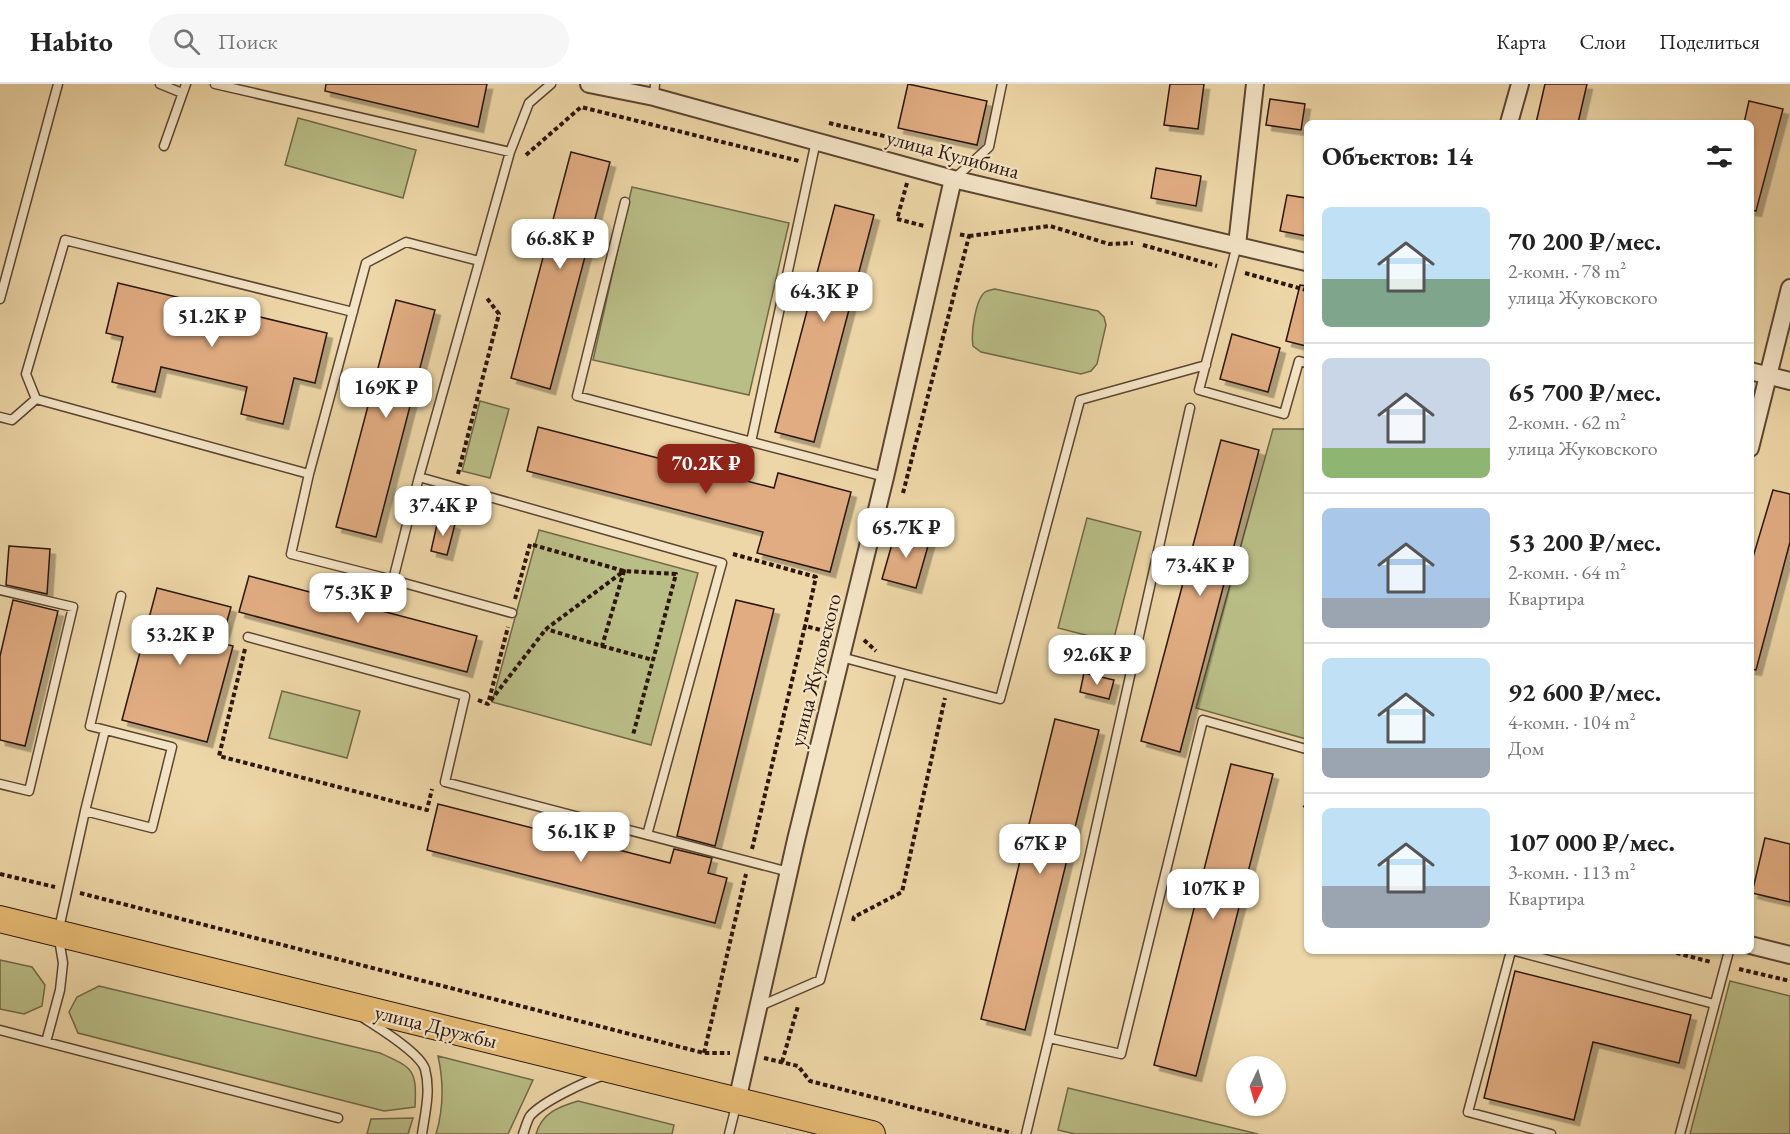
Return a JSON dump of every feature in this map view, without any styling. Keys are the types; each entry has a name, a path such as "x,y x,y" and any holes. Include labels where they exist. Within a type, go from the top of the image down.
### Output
{"main road":[{"name":"улица Дружбы","path":"0,919 873,1134"}],"street":[{"name":"улица Кулибина","path":"589,84 655,91 953,179 1304,262"},
{"path":"1237,245 1255,84"},
{"path":"1510,120 1520,84"},
{"name":"улица Жуковского","path":"737,1101 953,179"},
{"path":"1754,433 1790,288"},
{"path":"1754,372 1790,381"},
{"path":"1754,946 1790,955"}],"lane":[{"path":"0,299 58,84"},
{"path":"160,84 182,93"},
{"path":"164,146 186,84"},
{"path":"215,84 510,152"},
{"path":"393,580 418,477 510,152 529,103 551,84"},
{"path":"953,179 989,147 1002,84"},
{"path":"751,442 816,140"},
{"path":"625,202 577,396 885,477"},
{"path":"36,399 26,374 65,240 353,312"},
{"path":"479,261 406,242 366,263 309,474 291,554 512,613"},
{"path":"1237,245 1199,390 1284,414 1299,361 1304,362"},
{"path":"841,657 1000,699 1080,400 1206,365"},
{"path":"0,417 12,420 36,399"},
{"path":"36,399 309,474"},
{"path":"1026,1134 1190,408"},
{"path":"418,477 722,563 647,835"},
{"path":"0,590 73,607 29,791 0,784"},
{"path":"85,811 152,828 172,747 90,726 121,596"},
{"path":"248,637 465,696 445,782 789,872"},
{"path":"760,1006 820,980 902,673"},
{"path":"1049,1038 1121,1054 1203,720 1304,748"},
{"path":"46,1042 60,990 63,963 58,933 105,730"},
{"path":"1512,954 1468,1112 1551,1134"},
{"path":"1524,954 1714,1004"},
{"path":"1680,1134 1728,954"},
{"path":"339,1002 400,1042 424,1066 428,1091 422,1134"},
{"path":"0,1030 338,1118"},
{"path":"523,1134 530,1117 555,1098 586,1081 618,1071"},
{"path":"729,1134 737,1101"}],"path":[{"path":"520,160 581,106 811,164"},
{"path":"969,236 1050,226 1109,243 1132,242 1304,289"},
{"path":"457,477 499,314 486,298 489,287"},
{"path":"488,704 530,544 624,571 676,574 633,735"},
{"path":"704,1053 816,577 727,552"},
{"path":"805,626 864,640"},
{"path":"602,646 653,660"},
{"path":"0,874 704,1053 748,1053 798,1066 810,1081 1015,1134"}],"green space":[{"path":"298,118 416,150 403,198 285,165"},
{"path":"632,187 789,223 749,395 593,360"},
{"path":"995,289 1098,311 1104,317 1106,325 1097,364 1091,371 1081,374 981,352 973,346 976,309 985,292"},
{"path":"480,401 509,409 490,478 462,471"},
{"path":"1273,429 1304,429 1304,738 1196,708"},
{"path":"1087,518 1141,532 1113,642 1058,628"},
{"path":"539,530 698,573 651,745 492,702"},
{"path":"282,691 360,711 347,758 269,738"},
{"path":"0,960 32,967 45,985 42,1006 24,1014 0,1009"},
{"path":"1730,981 1790,996 1790,1134 1690,1134"},
{"path":"99,986 380,1053 400,1062 411,1071 415,1085 415,1107 384,1111 78,1033 69,1012 77,997"},
{"path":"438,1056 533,1080 508,1134 436,1134 441,1114 442,1095"},
{"path":"1068,1088 1258,1134 1075,1134 1058,1130"},
{"path":"578,1101 674,1125 672,1134 536,1134 542,1121 552,1112"},
{"path":"413,1118 408,1134 367,1134 371,1119"}],"building":[{"path":"326,84 487,84 478,127 325,91"},
{"path":"908,84 987,101 977,145 898,128"},
{"path":"1170,84 1204,84 1198,129 1164,125"},
{"path":"1545,84 1587,84 1579,120 1537,120"},
{"path":"1270,99 1305,104 1301,130 1266,125"},
{"path":"1749,101 1783,109 1756,211 1754,211 1754,120 1745,120"},
{"path":"571,152 610,162 550,389 511,378"},
{"path":"1156,168 1201,176 1196,206 1151,198"},
{"path":"1287,195 1304,198 1304,236 1280,231"},
{"path":"835,205 874,215 814,442 775,432"},
{"path":"118,283 327,333 315,383 294,378 283,424 241,414 247,387 161,367 155,392 112,382 123,337 106,333"},
{"path":"1300,285 1304,286 1304,346 1286,341"},
{"path":"396,300 435,310 376,537 336,527"},
{"path":"1232,334 1280,348 1268,392 1220,379"},
{"path":"538,427 774,488 778,473 851,492 830,572 757,553 763,532 527,471"},
{"path":"1221,440 1259,450 1180,752 1141,741"},
{"path":"1773,490 1790,494 1790,542 1756,670 1754,670 1754,554"},
{"path":"438,520 455,524 447,555 431,551"},
{"path":"896,530 930,539 916,588 882,579"},
{"path":"9,546 50,549 47,594 6,585"},
{"path":"249,576 477,636 467,672 239,612"},
{"path":"157,588 231,607 221,643 233,646 207,742 122,720"},
{"path":"13,600 58,611 25,746 0,740 0,656"},
{"path":"736,600 774,609 715,846 677,836"},
{"path":"1084,673 1114,680 1109,699 1080,692"},
{"path":"1055,719 1099,730 1025,1030 981,1019"},
{"path":"1231,764 1273,774 1196,1076 1154,1065"},
{"path":"438,804 670,863 674,849 712,858 708,873 727,878 715,923 427,850"},
{"path":"1765,838 1790,844 1790,902 1754,893"},
{"path":"1515,971 1691,1015 1679,1063 1593,1042 1574,1120 1484,1098"}]}
